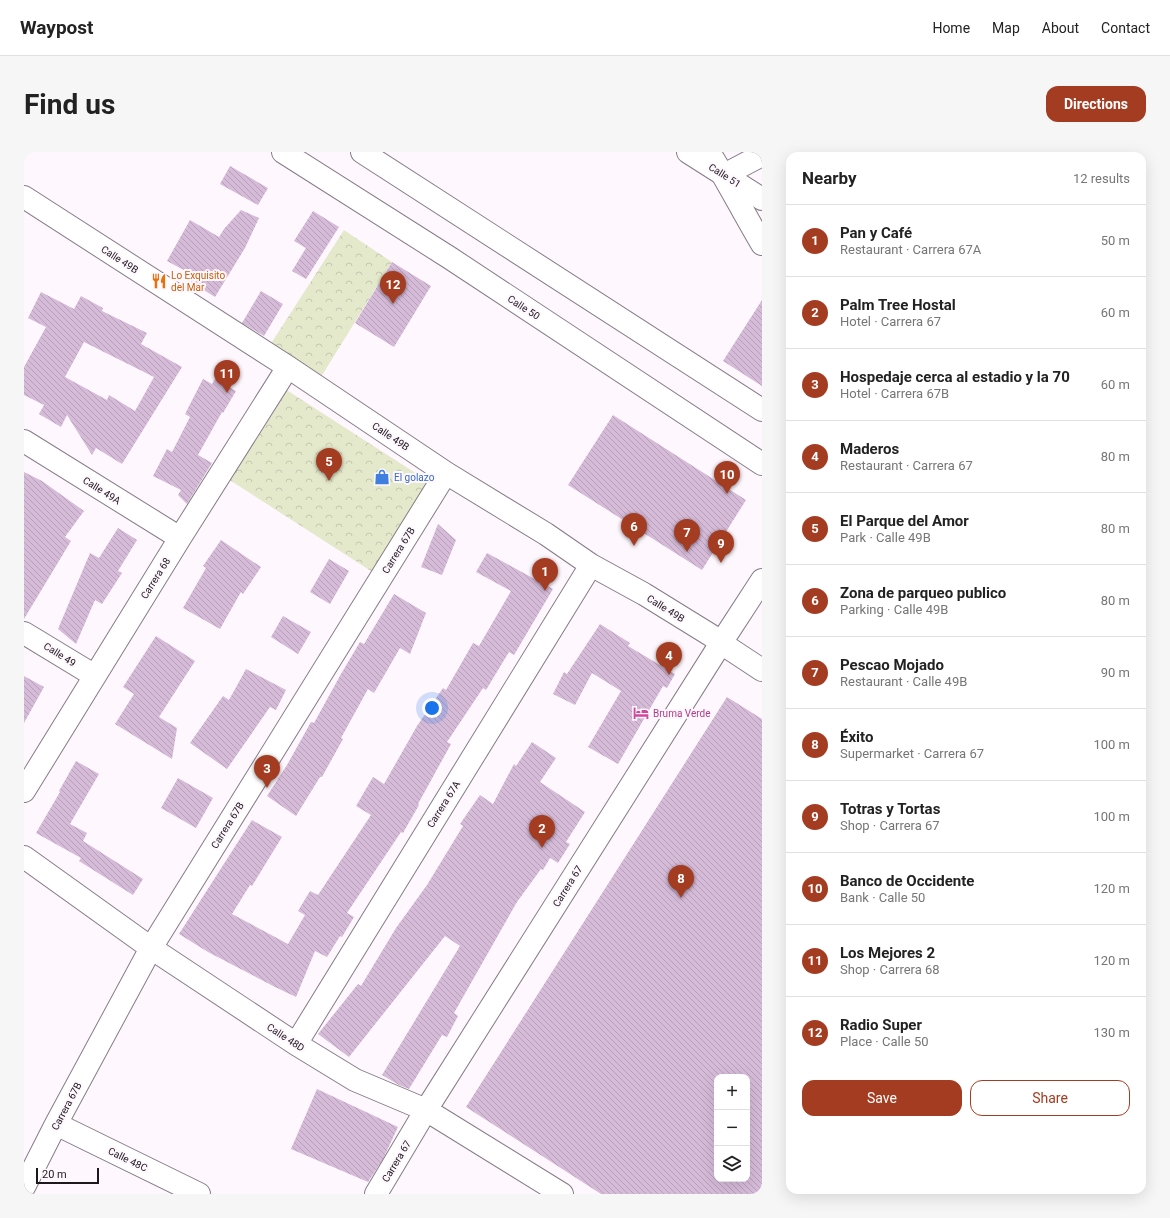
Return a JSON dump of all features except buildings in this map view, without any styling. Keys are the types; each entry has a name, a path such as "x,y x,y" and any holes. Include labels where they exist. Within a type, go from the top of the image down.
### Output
{"street":[{"name":"Calle 50","path":"283,152 450,258 762,464"},
{"path":"362,152 762,410"},
{"name":"Calle 51","path":"688,152 762,199"},
{"path":"709,152 724,175 736,200 762,244"},
{"path":"724,175 762,156"},
{"name":"Calle 49B","path":"24,197 288,367 446,473 546,534 591,565 644,594 712,636 721,644 762,670"},
{"name":"Carrera 68","path":"24,791 180,538 288,367"},
{"name":"Calle 49A","path":"24,441 180,538"},
{"name":"Carrera 67B","path":"24,1187 56,1124 151,948 446,473"},
{"name":"Carrera 67A","path":"296,1044 591,565"},
{"name":"Carrera 67","path":"376,1194 426,1110 762,580"},
{"name":"Calle 49","path":"24,632 95,676"},
{"name":"Calle 48D","path":"24,857 151,948 296,1044 355,1080 426,1110 562,1194"},
{"name":"Calle 48C","path":"56,1124 199,1194"}],"green space":[{"path":"344,230 392,262 321,377 270,345"},
{"path":"285,389 431,483 374,573 228,479"}],"place":[{"name":"Lo Exquisito del Mar","path":"159,281"},
{"name":"Radio Super","path":"393,304"},
{"name":"Los Mejores 2","path":"227,393"},
{"name":"El golazo","path":"382,477"},
{"name":"El Parque del Amor","path":"329,481"},
{"name":"Banco de Occidente","path":"727,494"},
{"name":"Zona de parqueo publico","path":"634,546"},
{"name":"Pescao Mojado","path":"687,552"},
{"name":"Totras y Tortas","path":"721,563"},
{"name":"Pan y Café","path":"545,591"},
{"name":"Maderos","path":"669,675"},
{"name":"Bruma Verde","path":"641,713"},
{"name":"Hospedaje cerca al estadio y la 70","path":"267,788"},
{"name":"Palm Tree Hostal","path":"542,848"},
{"name":"Éxito","path":"681,898"}]}
